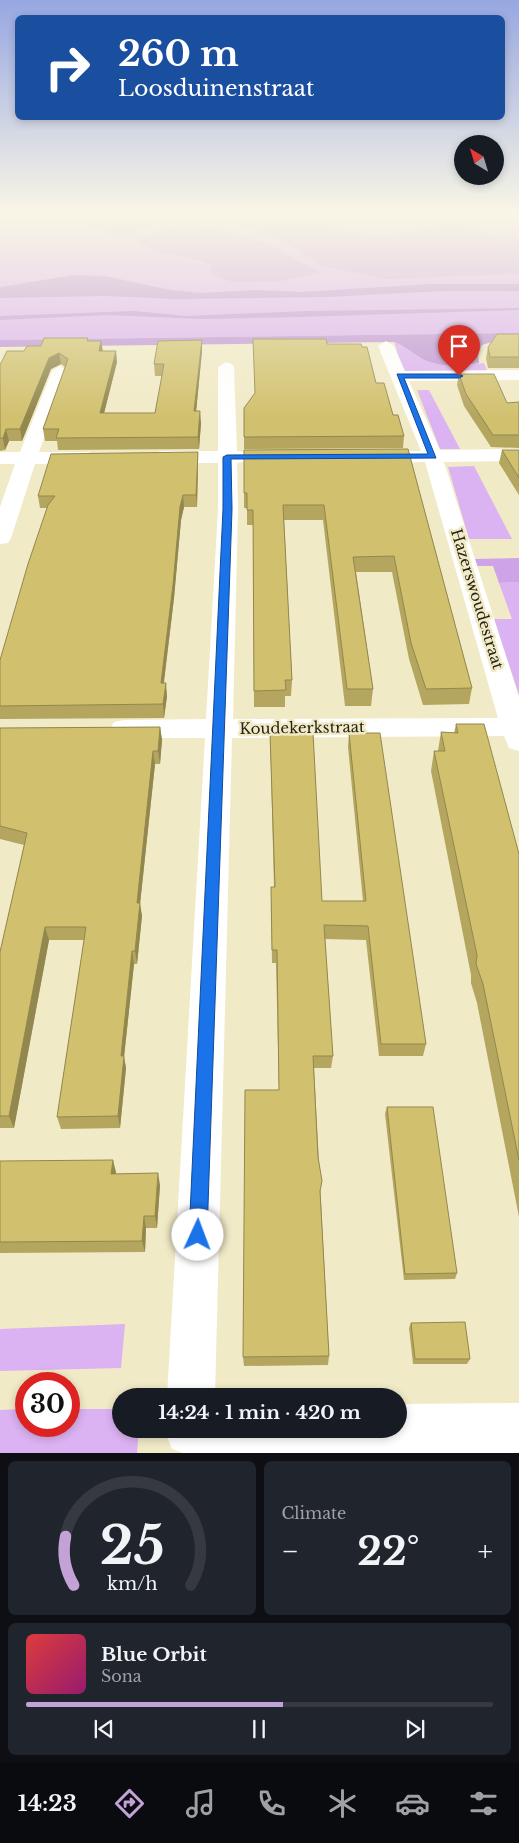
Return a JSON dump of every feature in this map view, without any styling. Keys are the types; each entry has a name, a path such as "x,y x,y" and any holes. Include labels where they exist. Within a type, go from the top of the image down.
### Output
{"street":[{"name":"Hazerswoudestraat","path":"386,346 433,457 517,734"},
{"path":"192,1388 217,728 228,509 226,367"},
{"path":"0,538 27,458 60,371"},
{"path":"400,376 519,375"},
{"path":"354,457 519,456"},
{"path":"141,458 266,457"},
{"path":"0,458 103,458"},
{"name":"Koudekerkstraat","path":"101,730 217,728 517,734"},
{"path":"407,1428 519,1428"}],"shaded area":[{"path":"0,282 519,282 519,333 0,340"},
{"path":"32,282 132,282 170,290 202,293 256,290 301,292 429,284 519,284 519,291 442,291 328,297 176,299 105,296 0,298 0,287"},
{"path":"519,308 519,310 300,317 201,319 108,315 0,320 0,316 134,311 186,316 305,311"},
{"path":"519,333 519,342 492,342 482,345 478,353 479,363 457,365 442,365 428,361 394,342 0,347 0,340"},
{"path":"394,342 406,347 419,357 466,365 484,363 488,373 403,372"},
{"path":"417,390 429,390 460,449 440,449"},
{"path":"474,466 512,539 469,539 448,467"},
{"path":"519,558 519,582 499,583 493,566 477,566 475,559"},
{"path":"519,582 519,695 494,619 512,619 499,583"},
{"path":"125,1324 121,1368 0,1371 0,1329"},
{"path":"15,1409 15,1437 80,1437 80,1409 112,1409 112,1438 138,1438 137,1453 0,1453 0,1410"}],"building":[{"path":"497,334 519,334 519,357 490,357 488,347"},
{"path":"44,338 88,338 87,341 101,341 99,351 116,351 100,413 155,413 164,364 154,364 158,341 202,340 194,411 200,411 198,437 56,438 59,429 43,429 68,359 59,353 49,358 20,429 6,429 3,438 0,438 0,365 7,351 24,351 27,346 41,346"},
{"path":"253,339 326,339 327,344 361,344 362,347 367,347 376,383 384,383 393,415 398,415 404,436 244,437 244,408 255,393"},
{"path":"459,374 494,374 507,403 519,402 519,435 493,435 466,394"},
{"path":"408,449 472,688 426,689 411,643 394,556 353,557 373,689 347,689 324,505 283,505 292,680 285,680 286,690 254,691 253,510 247,510 247,493 244,493 244,450"},
{"path":"502,450 519,450 519,478"},
{"path":"198,452 196,495 183,495 180,507 161,683 166,683 163,704 0,706 0,660 28,564 48,505 55,496 38,496 51,454"},
{"path":"456,724 484,724 519,854 519,1160 483,984 476,964 477,955 434,751 445,751 441,732 458,733"},
{"path":"160,727 158,751 153,751 137,903 140,903 135,951 132,951 121,1056 124,1056 118,1116 57,1117 86,927 45,927 9,1116 0,1116 0,952 27,833 0,826 0,728"},
{"path":"270,733 313,733 322,901 366,901 349,733 380,733 426,1044 381,1044 368,926 324,925 333,1056 313,1056 318,1157 322,1181 320,1191 329,1356 243,1357 245,1090 279,1090 277,950 272,950 271,887 275,887"},
{"path":"387,1107 433,1107 457,1273 405,1274"},
{"path":"113,1160 111,1174 158,1173 155,1216 144,1216 142,1241 0,1242 0,1161"},
{"path":"465,1322 470,1359 415,1359 411,1323"}],"route":[{"path":"198,1235 217,728 228,509 227,457 433,457 400,376 459,376"}]}
